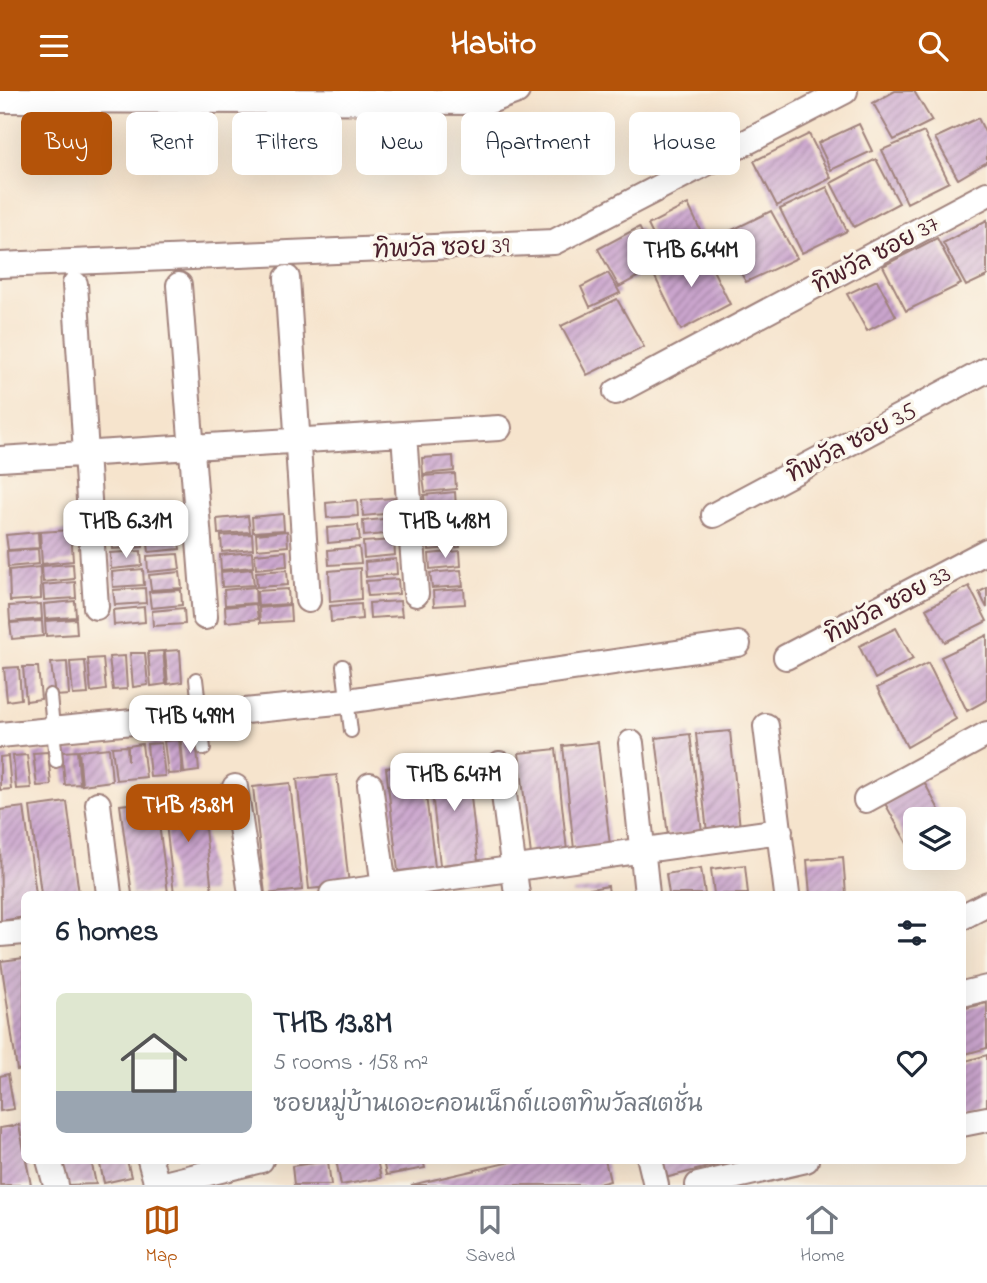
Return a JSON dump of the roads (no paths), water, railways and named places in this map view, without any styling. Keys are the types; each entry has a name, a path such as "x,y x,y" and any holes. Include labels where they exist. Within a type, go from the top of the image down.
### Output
{"street":[{"path":"0,100 487,102 517,91"},
{"name":"ทิพวัล ซอย 39","path":"0,265 555,243 845,91"},
{"name":"ทิพวัล ซอย 37","path":"616,392 987,194"},
{"path":"287,278 308,600"},
{"path":"75,284 96,607"},
{"path":"178,285 205,617"},
{"name":"ทิพวัล ซอย 35","path":"714,515 987,370"},
{"path":"0,459 499,428"},
{"path":"404,435 416,594"},
{"name":"ทิพวัล ซอย 33","path":"786,657 987,551"},
{"path":"0,734 347,701 738,644"},
{"path":"765,726 787,891"},
{"path":"866,800 987,734"},
{"path":"631,743 647,891"},
{"path":"500,764 517,891"},
{"path":"370,785 384,890 642,849 780,831"},
{"path":"235,787 250,891"},
{"path":"98,804 109,891"},
{"path":"966,915 987,904"},
{"path":"0,934 21,932"},
{"path":"966,993 987,988"},
{"path":"966,1123 987,1119"},
{"path":"51,1164 56,1185"},
{"path":"151,1164 158,1185 245,1164"},
{"path":"651,1164 656,1185"},
{"path":"698,1185 789,1164"}],"lane":[{"path":"343,666 351,731"},
{"path":"196,679 204,749"},
{"path":"50,695 56,761"}]}
